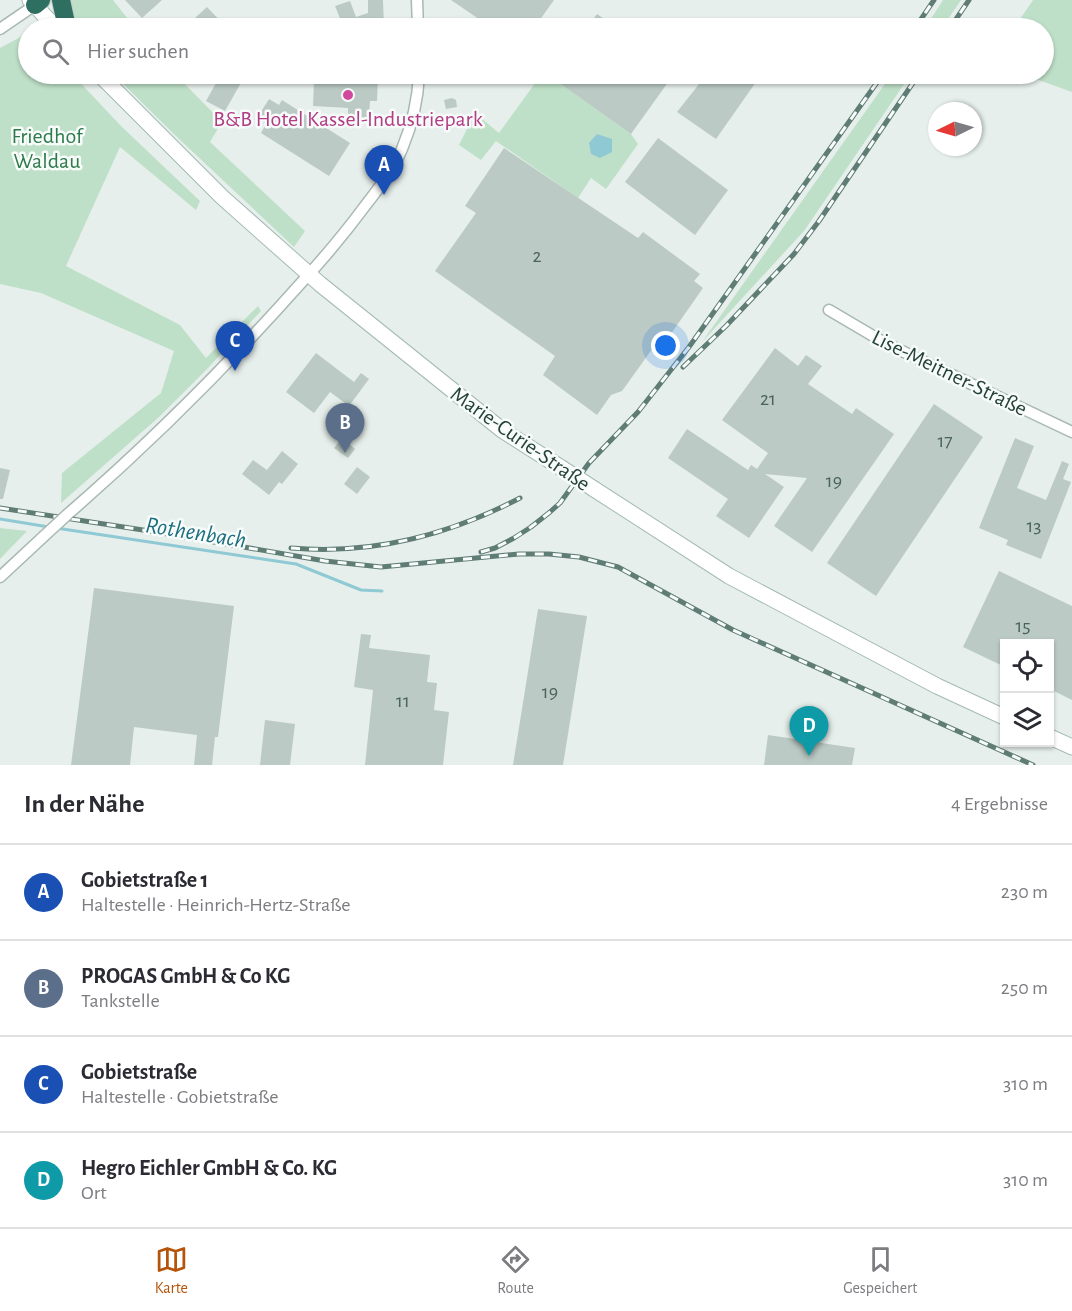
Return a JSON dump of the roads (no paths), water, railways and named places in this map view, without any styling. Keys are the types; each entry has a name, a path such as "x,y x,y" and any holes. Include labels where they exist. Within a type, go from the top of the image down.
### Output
{"highway":[{"path":"61,0 65,18"}],"main road":[{"path":"35,1 48,18"},
{"name":"Marie-Curie-Straße","path":"109,84 222,197 309,274 493,423 729,576 938,686 1000,715"},
{"path":"1054,739 1072,747"}],"street":[{"path":"417,0 418,18"},
{"path":"0,30 35,1"},
{"path":"0,577 184,408 229,362 344,235 385,180 402,150 411,123 418,84"},
{"name":"Lise-Meitner-Straße","path":"829,310 885,343 1072,432"}],"water":[{"path":"597,134 612,139 612,152 600,158 591,154 589,143"}],"waterway":[{"name":"Rothenbach","path":"0,519 49,527"},
{"name":"Rothenbach","path":"56,528 296,564 361,590 382,591"}],"railway":[{"path":"922,18 934,0"},
{"path":"957,18 969,0"},
{"path":"481,552 514,538 550,512 560,503 589,463 638,412 689,347 876,84"},
{"path":"683,367 726,326 794,254 912,84"},
{"path":"291,548 351,548 409,540 466,522 520,498"},
{"path":"0,508 325,561 381,567 519,554 579,557 618,567 733,630 1033,765"}],"place":[{"name":"B&B Hotel Kassel-Industriepark","path":"348,95"},
{"name":"Gobietstraße 1","path":"384,195"},
{"name":"Gobietstraße","path":"235,371"},
{"name":"PROGAS GmbH & Co KG","path":"345,453"},
{"name":"Hegro Eichler GmbH & Co. KG","path":"809,756"}],"park label":[{"name":"Friedhof Waldau","path":"47,148"}]}
